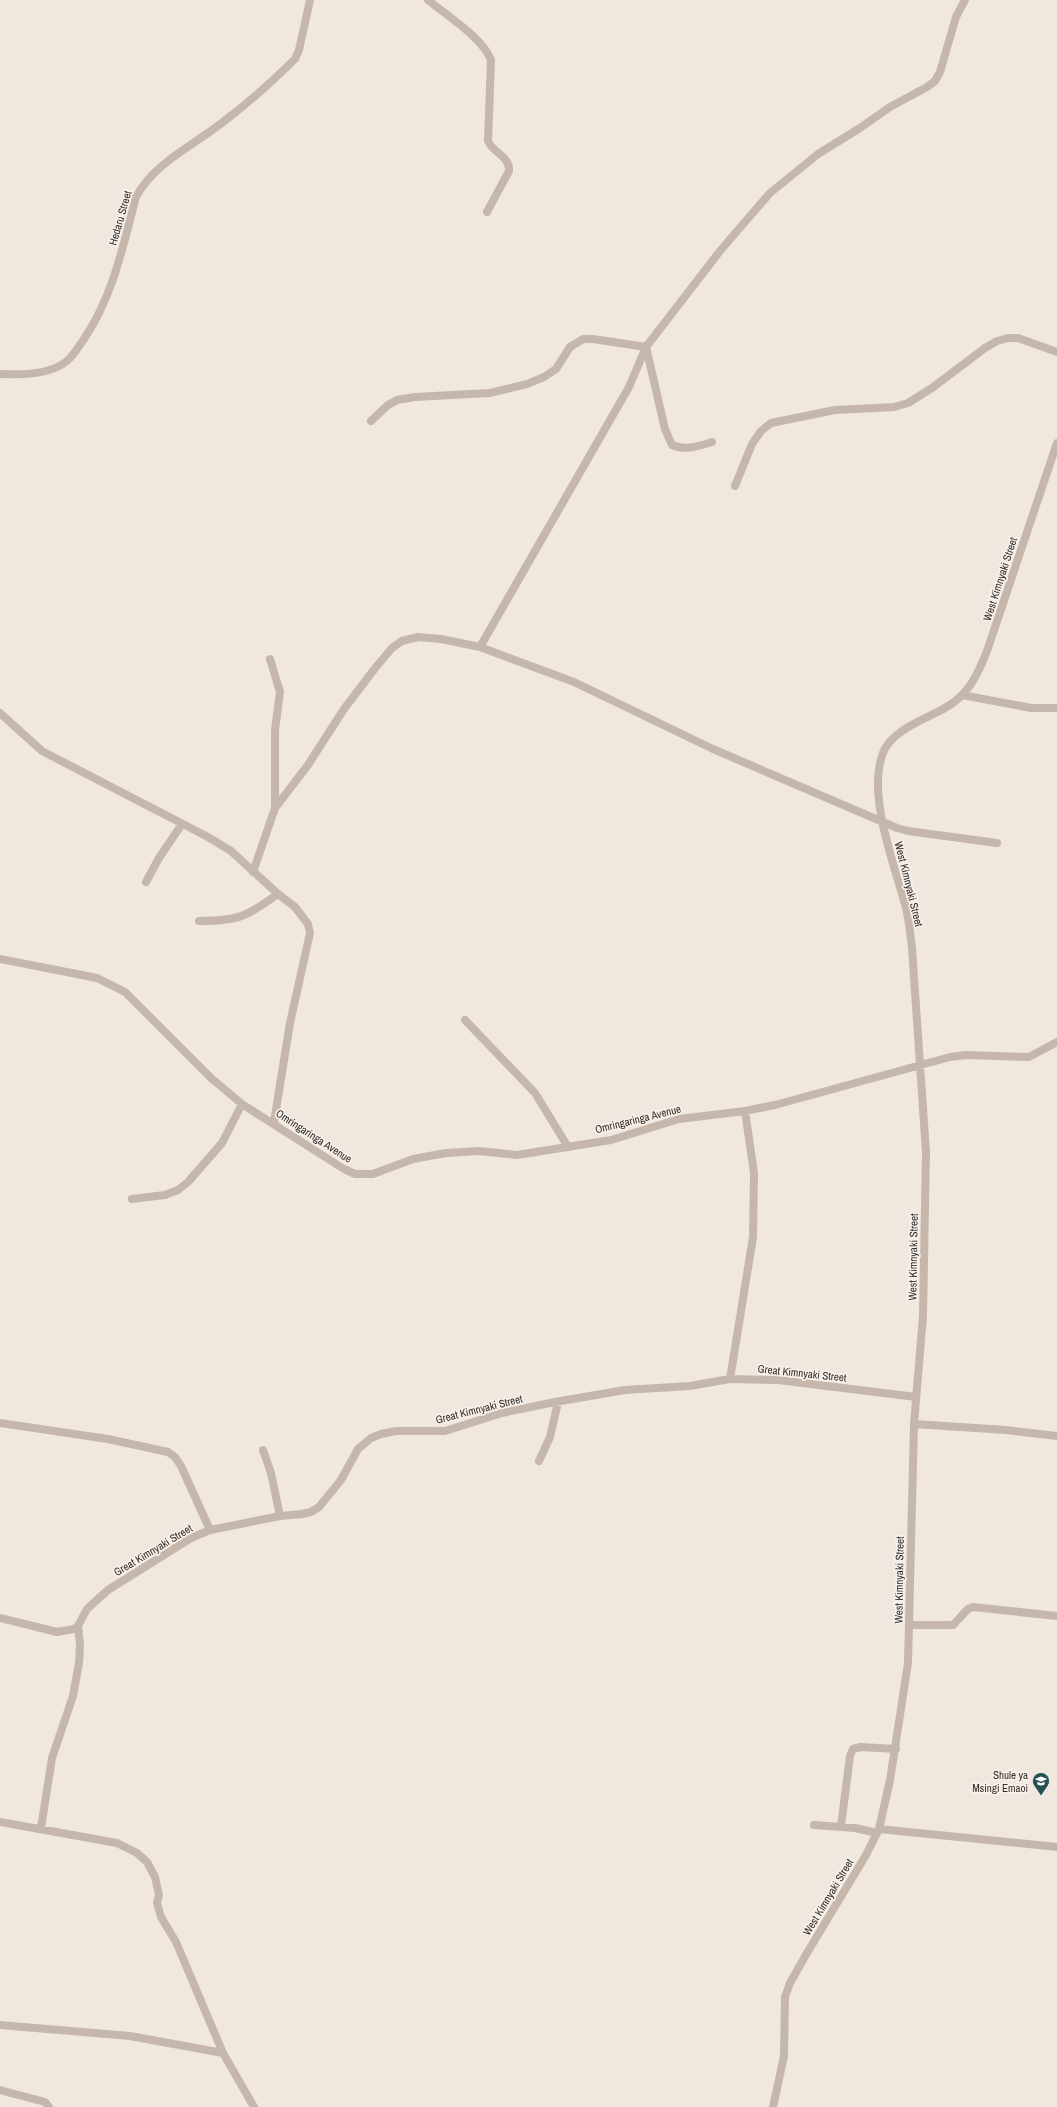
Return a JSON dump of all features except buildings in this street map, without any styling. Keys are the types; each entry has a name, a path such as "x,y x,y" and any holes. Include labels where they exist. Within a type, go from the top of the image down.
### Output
{"street":[{"name":"Hedaru Street","path":"0,374 29,374 52,369 68,361 91,328 113,282 136,197 142,184 165,164 224,122 294,59 299,50 310,0"},
{"path":"428,0 472,36 486,50 491,60 488,141 491,148 508,161 509,171 487,212"},
{"path":"480,648 629,387 646,347 720,251 770,193 818,154 890,107 935,81 940,72 956,17 965,0"},
{"path":"735,486 752,444 761,431 771,423 835,410 894,407 908,402 922,394 985,348 997,341 1008,338 1018,338 1057,352"},
{"path":"371,420 388,405 397,400 415,397 490,393 538,380 552,373 570,347 583,339 593,339 646,347"},
{"path":"646,347 658,403 670,442 683,448 712,442"},
{"name":"West Kimnyaki Street","path":"773,2107 784,2056 785,1996 790,1983 866,1855 878,1831 896,1749 908,1663 914,1424 923,1316 926,1152 919,1065 916,994 908,915 882,821 878,784 883,752 890,742 902,730 952,704 962,695 973,680 987,651 1057,443"},
{"path":"253,872 275,808 308,765 344,709 376,667 402,641 418,637 441,639 480,648 574,682 713,749 908,831 997,843"},
{"path":"270,658 280,692 275,730 275,808"},
{"path":"962,695 1031,708 1057,708"},
{"path":"0,713 42,751 231,851 278,894 295,907 308,924 310,933 290,1023 274,1122"},
{"path":"146,882 159,858 182,824"},
{"path":"200,921 235,920 257,909 278,894"},
{"name":"Omringaringa Avenue","path":"0,959 97,978 125,992 211,1078 242,1104 274,1122 344,1169 355,1174 365,1175 373,1174 413,1159 446,1153 479,1151 517,1155 624,1137 679,1119 745,1111 775,1105 950,1057 966,1055 1029,1056 1057,1042"},
{"path":"465,1020 495,1054 535,1093 568,1146"},
{"path":"132,1199 165,1195 178,1190 188,1182 222,1143 242,1104"},
{"path":"730,1379 753,1237 754,1173 745,1111"},
{"name":"Great Kimnyaki Street","path":"78,1626 87,1610 108,1590 191,1538 210,1530 280,1516 302,1514 319,1507 341,1480 358,1449 376,1436 396,1431 445,1431 502,1413 558,1402 625,1390 690,1386 730,1379 778,1380 916,1397"},
{"path":"539,1461 550,1437 558,1402"},
{"path":"0,1423 108,1439 168,1452 175,1457 181,1466 210,1530"},
{"path":"914,1424 992,1429 1057,1436"},
{"path":"263,1450 271,1473 280,1516"},
{"path":"910,1624 953,1625 968,1609 973,1607 1057,1616"},
{"path":"0,1618 57,1632 67,1632 78,1626 80,1645 79,1663 73,1696 52,1758 41,1828"},
{"path":"841,1826 850,1756 853,1749 861,1747 896,1749"},
{"path":"0,1822 41,1828 117,1843 137,1853 147,1862 155,1877 159,1895 158,1907 161,1917 176,1942 223,2053 254,2107"},
{"path":"814,1825 841,1826 878,1831 1057,1847"},
{"path":"0,2025 130,2036 223,2053"},
{"path":"0,2090 45,2102 49,2107"}],"place":[{"name":"Shule ya Msingi Emaoi","path":"1041,1796"}]}
